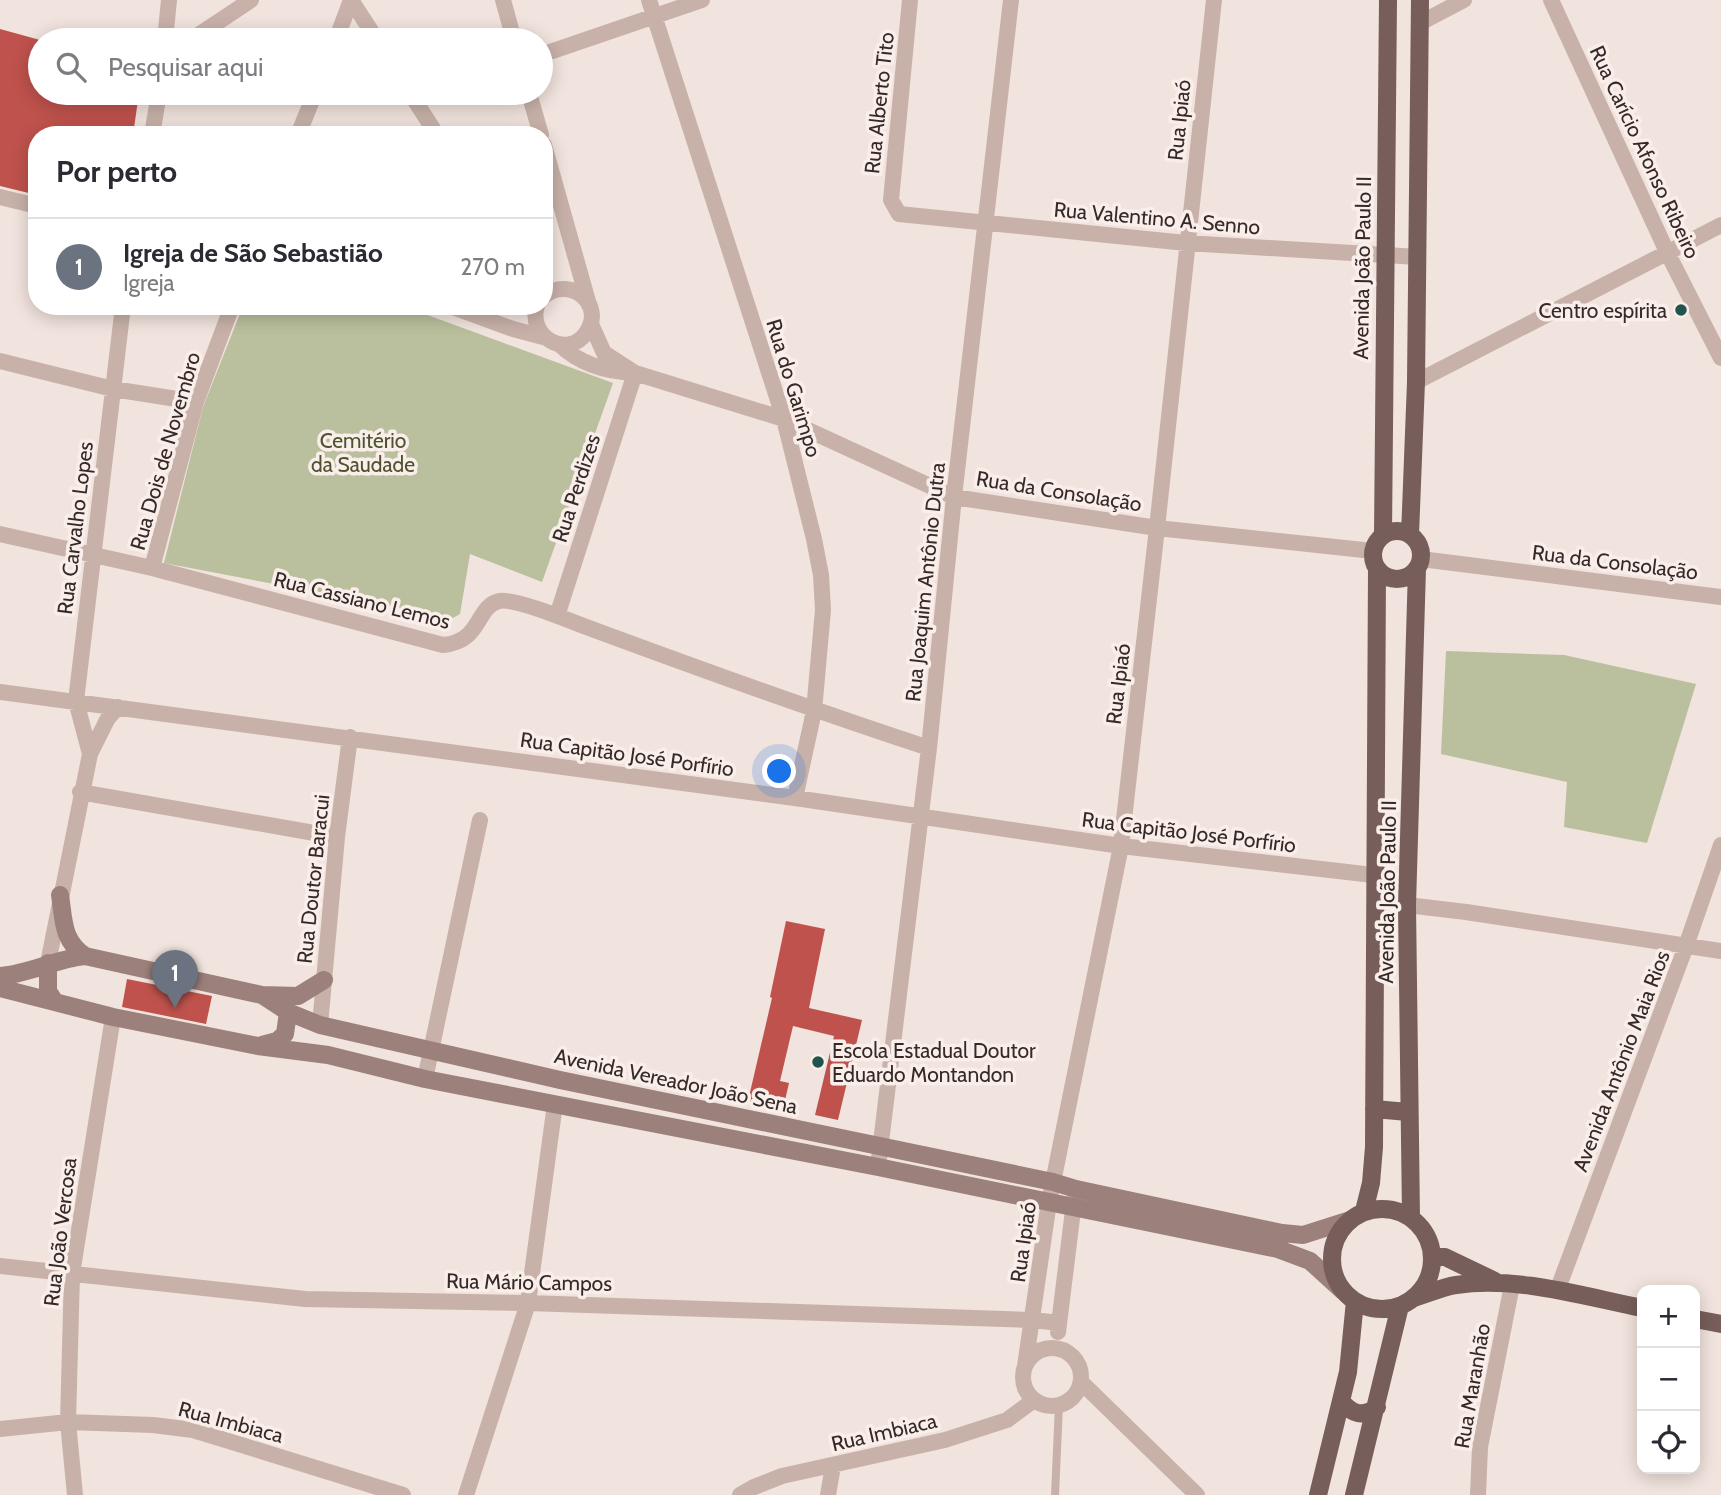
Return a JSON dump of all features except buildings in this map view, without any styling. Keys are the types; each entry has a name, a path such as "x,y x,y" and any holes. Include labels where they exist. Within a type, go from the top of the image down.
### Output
{"main road":[{"name":"Avenida João Paulo II","path":"1383,536 1388,0"},
{"path":"1410,535 1416,382 1420,0"},
{"path":"1401,531 1410,535 1417,541 1419,564 1402,579 1384,576 1373,561 1373,551 1383,536 1391,532 1401,531"},
{"name":"Avenida João Paulo II","path":"1411,1217 1408,905 1419,564"},
{"name":"Avenida João Paulo II","path":"1357,1215 1371,1183 1374,1109 1377,569"},
{"path":"60,895 66,935 73,947 85,956"},
{"name":"Avenida Vereador João Sena","path":"0,976 20,974 48,963 85,956 262,995 288,1012 320,1024 559,1080 1053,1182 1074,1198 1278,1249 1310,1261 1349,1296"},
{"path":"48,963 48,991 55,1002"},
{"path":"262,995 298,996 324,980"},
{"name":"Avenida Vereador João Sena","path":"0,988 113,1017 258,1046 328,1055 425,1079 1049,1202 1074,1198 1303,1235 1357,1215"},
{"path":"258,1046 277,1041 285,1034 288,1012"},
{"path":"1374,1109 1408,1112"},
{"path":"1354,1495 1377,1407 1387,1352 1407,1302 1425,1287 1432,1272 1433,1257 1430,1241 1423,1227 1411,1217 1388,1209 1357,1215 1341,1229 1332,1254 1336,1279 1349,1296 1377,1308 1407,1302 1454,1285 1505,1284 1637,1307"},
{"path":"1433,1257 1445,1257 1505,1284"},
{"path":"1318,1495 1348,1372 1349,1296"},
{"path":"1700,1320 1721,1324"},
{"path":"1341,1401 1357,1414 1377,1407"}],"street":[{"path":"166,28 169,0"},
{"path":"209,28 251,0"},
{"path":"340,28 351,0"},
{"path":"351,0 369,28"},
{"path":"503,0 511,28"},
{"name":"Rua do Garimpo","path":"649,0 784,419 821,575 823,610 814,711 795,798"},
{"path":"553,51 702,0"},
{"name":"Rua Alberto Tito","path":"895,210 891,200 911,0"},
{"name":"Rua Joaquim Antônio Dutra","path":"878,1167 929,748 954,497 1011,0"},
{"name":"Rua Ipiaó","path":"1034,1400 1024,1385 1025,1366 1049,1202 1121,846 1214,0"},
{"path":"1420,23 1464,0"},
{"name":"Rua Carício Afonso Ribeiro","path":"1551,0 1667,252 1721,358"},
{"path":"154,126 157,105"},
{"path":"302,126 310,105"},
{"path":"418,105 431,126"},
{"path":"532,105 538,126"},
{"path":"553,177 589,304 591,324 579,340 561,345"},
{"path":"0,197 28,204"},
{"name":"Rua Valentino A. Senno","path":"895,210 904,216 1186,243 1418,257"},
{"path":"1416,382 1721,225"},
{"path":"553,286 573,247"},
{"path":"553,288 579,293 589,304"},
{"name":"Rua Carvalho Lopes","path":"90,754 76,701 122,315"},
{"name":"Rua Dois de Novembro","path":"152,568 196,402 229,315"},
{"path":"475,315 543,337"},
{"path":"536,315 537,329 543,337"},
{"name":"Rua da Consolação","path":"591,324 604,353 635,373"},
{"name":"Rua da Consolação","path":"543,337 561,345 574,358 613,372 635,373 784,419 954,497 1157,528 1373,551"},
{"path":"0,361 113,389 196,402"},
{"name":"Rua Perdizes","path":"557,616 635,373"},
{"name":"Rua Cassiano Lemos","path":"0,534 152,568 443,645 467,638 490,606 499,601 509,602 557,616 814,711 929,748"},
{"name":"Rua da Consolação","path":"1419,564 1721,597"},
{"name":"Rua Capitão José Porfírio","path":"0,692 795,798 1121,846 1374,875"},
{"name":"Rua Carvalho Lopes","path":"48,963 80,792 90,754 108,718 118,707"},
{"name":"Rua Doutor Baracui","path":"320,1024 337,836 350,737"},
{"path":"80,792 337,836"},
{"path":"425,1079 480,820"},
{"name":"Avenida Antônio Maia Rios","path":"1557,1291 1721,845"},
{"path":"1408,905 1721,951"},
{"name":"Rua João Vercosa","path":"75,1495 68,1422 72,1274 113,1017"},
{"path":"466,1495 528,1303 555,1104"},
{"name":"Rua Ipiaó","path":"1056,1348 1074,1198"},
{"name":"Rua Mário Campos","path":"0,1266 305,1299 528,1303 1033,1320 1059,1324"},
{"name":"Rua Maranhão","path":"1478,1495 1480,1447 1505,1284"},
{"path":"1025,1366 1037,1352 1056,1348 1065,1351 1078,1364 1080,1382 1073,1397 1059,1405 1042,1404 1034,1400"},
{"path":"1080,1382 1197,1495"},
{"name":"Rua Imbiaca","path":"740,1495 782,1476 945,1440 1007,1420 1034,1400"},
{"name":"Rua Imbiaca","path":"0,1429 68,1422 141,1424 193,1430 403,1495"},
{"path":"828,1495 833,1466"}],"lane":[{"path":"1055,1495 1059,1405"}],"green space":[{"name":"Cemitério da Saudade","path":"239,315 428,315 613,383 542,582 470,554 460,614 453,618 164,563 203,407"},
{"path":"1446,651 1564,655 1696,684 1647,843 1564,827 1567,782 1441,754"}],"place":[{"name":"Centro espírita","path":"1681,310"},
{"name":"Igreja de São Sebastião","path":"175,1008"},
{"name":"Escola Estadual Doutor Eduardo Montandon","path":"818,1062"}]}
